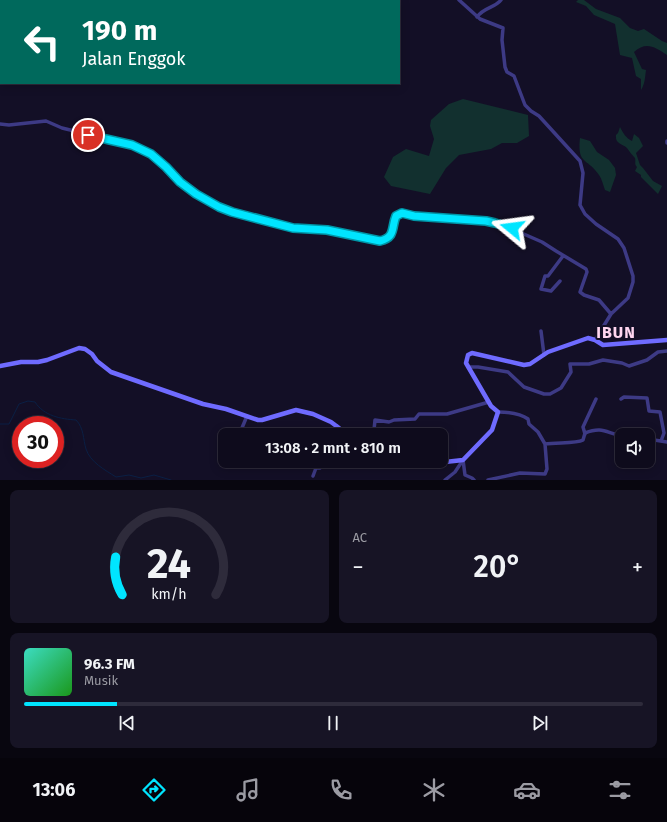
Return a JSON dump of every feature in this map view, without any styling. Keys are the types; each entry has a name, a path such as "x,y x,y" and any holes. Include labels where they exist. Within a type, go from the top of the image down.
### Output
{"main road":[{"path":"448,462 462,460 492,430 498,412 489,402 466,363 466,358 470,354 474,352 524,365 530,364 559,347 588,338 603,345 667,340"},
{"path":"0,366 51,359 79,348 85,349 92,354 101,365 112,372 203,404 226,409 258,420 296,410 312,414 337,426"}],"street":[{"path":"459,0 474,12 477,17 503,28 502,40 505,67 507,72 514,76 525,105 539,116 580,161 583,173 580,205 589,218 618,239 624,248 632,268 633,282 628,298 611,314 595,340"},
{"path":"477,17 482,11 501,0"},
{"path":"0,124 9,125 46,121 62,128 132,145 151,154 180,182 196,194 219,207 232,212 293,228 327,230 380,241 387,239 391,235 396,216 402,213 457,220 486,221 512,228 542,242 587,270 580,292 598,300 611,314"},
{"path":"560,281 551,291 542,289 545,276 548,276 563,256"},
{"path":"541,331 544,355"},
{"path":"468,367 478,367 508,372 524,387 544,394 550,394 561,388 571,372 570,364 589,364 603,360 618,362 629,366 647,360 658,352 667,351"},
{"path":"621,399 624,397 647,398 649,411 660,412 664,433 661,441"},
{"path":"545,444 557,442 577,442 583,440 585,436 583,427 596,399"},
{"path":"374,428 375,420 389,422 394,420 415,419 419,414 447,414 489,402"},
{"path":"488,480 520,473 545,474 547,469 545,444 538,432 529,424 528,419 515,413 498,412"},
{"path":"242,428 247,416"},
{"path":"584,434 594,430 602,430 615,434"},
{"path":"655,440 667,442"},
{"path":"445,480 454,472 462,460"},
{"path":"462,460 465,475 473,478 474,480"},
{"path":"313,476 316,468"}],"green space":[{"path":"578,0 584,0 596,9 620,18 630,28 638,31 644,29 667,43 667,55 650,46 643,47 634,52 642,69 646,70 644,83 641,90 641,79 636,76 632,58 620,55 615,24 594,15 586,6 576,2"},
{"path":"463,99 528,115 529,136 517,143 502,143 491,149 459,155 446,168 430,194 391,186 384,177 393,157 406,149 429,156 434,139 430,126 431,120 449,104"},
{"path":"620,127 630,140 632,141 634,134 639,138 643,146 636,153 640,165 653,181 662,186 658,194 641,177 641,175 635,171 637,167 635,164 635,158 625,146 617,140 616,135"},
{"path":"580,138 590,141 597,152 609,160 615,168 616,175 610,192 605,190 602,180 595,169 582,157 579,147"}],"waterway":[{"path":"0,424 9,424 19,404 28,401 35,402 48,414 59,418 76,420 81,426 88,454 98,465 116,477 129,475 141,478 154,475 171,480"}],"district":[{"name":"IBUN","path":"616,332"}],"route":[{"path":"88,135 132,145 151,154 180,182 196,194 219,207 232,212 293,228 306,230 327,230 380,241 387,239 391,235 396,216 402,213 414,216 486,221 512,228"}]}
